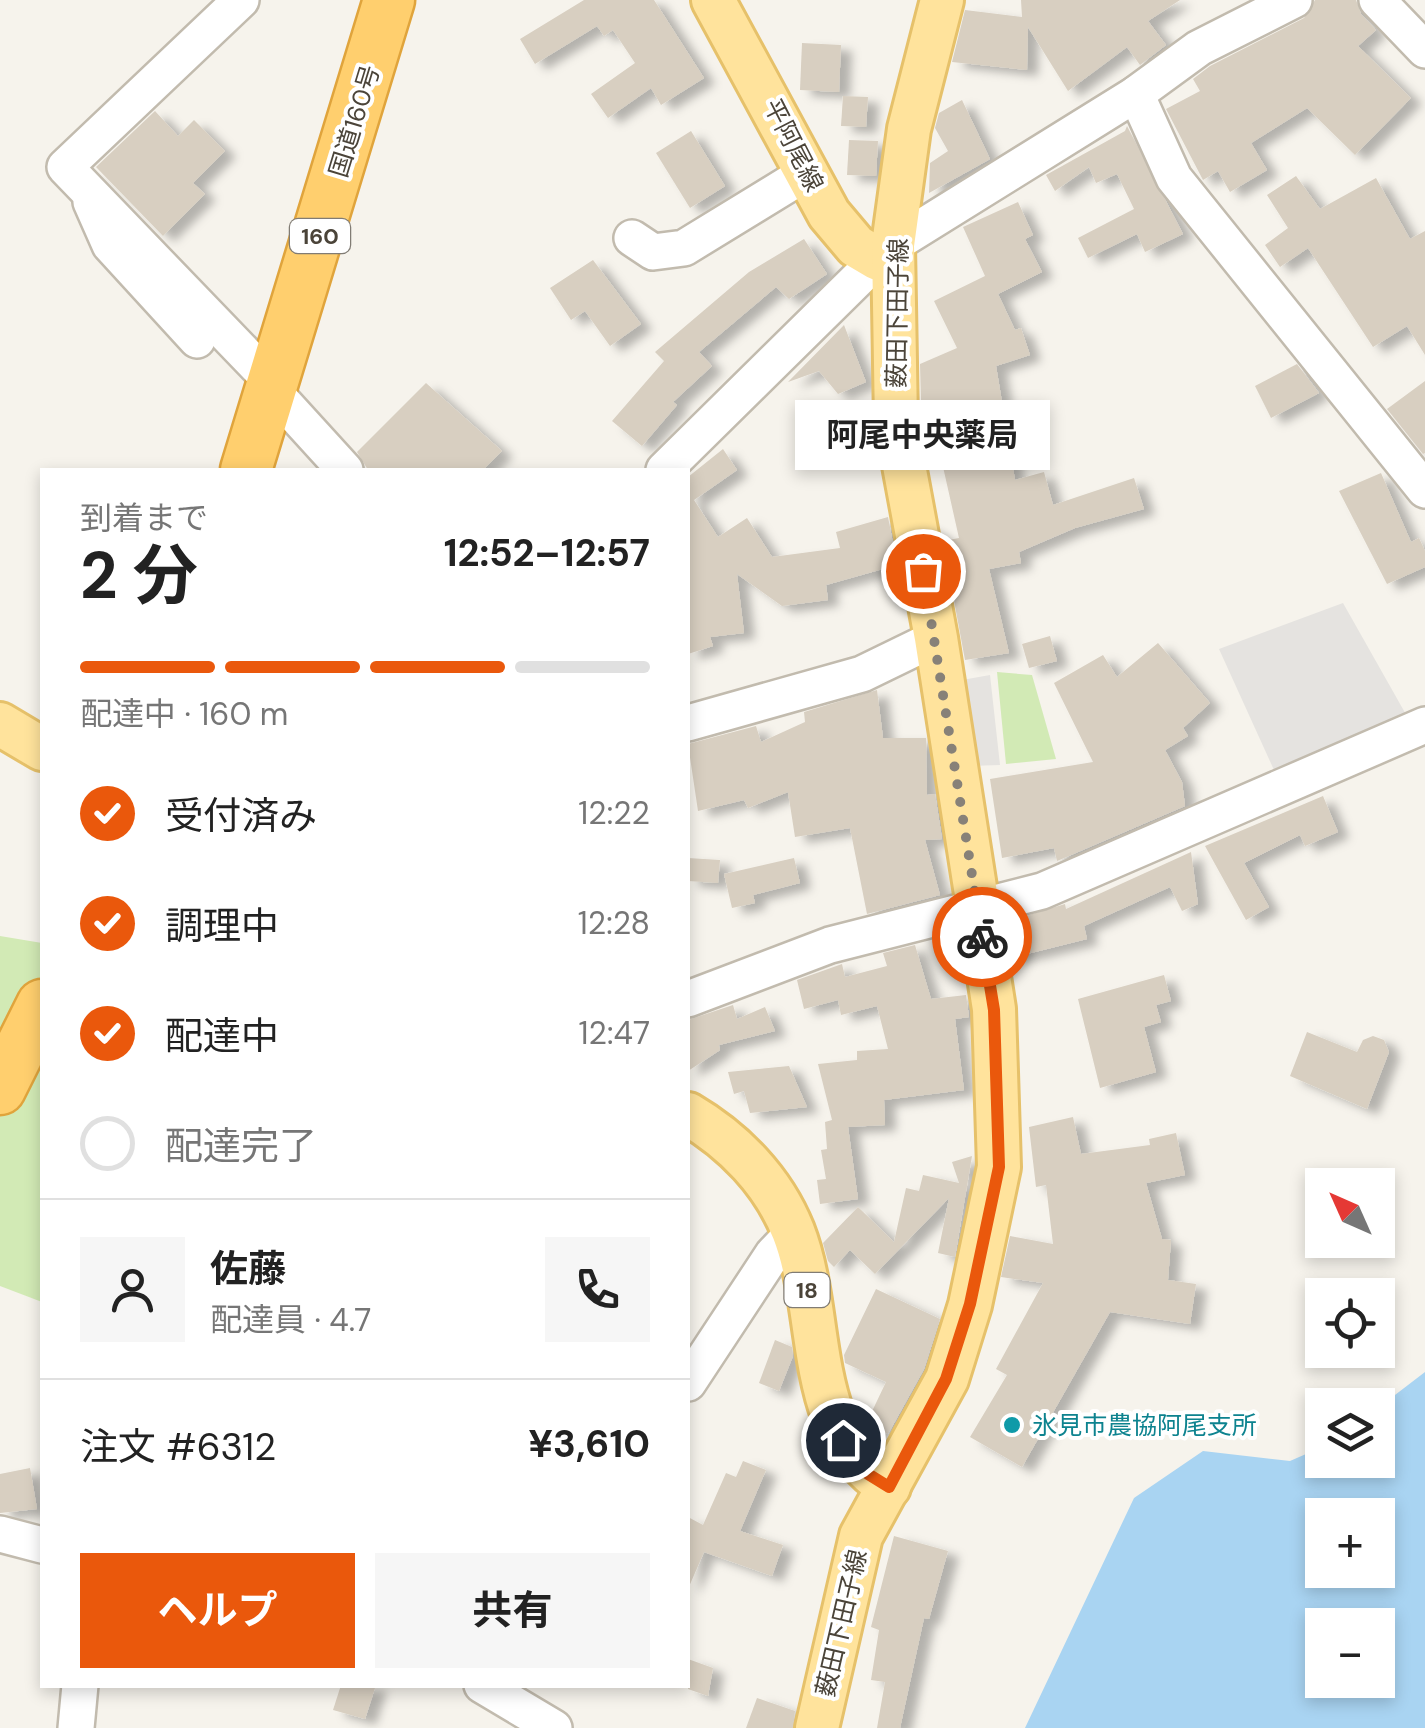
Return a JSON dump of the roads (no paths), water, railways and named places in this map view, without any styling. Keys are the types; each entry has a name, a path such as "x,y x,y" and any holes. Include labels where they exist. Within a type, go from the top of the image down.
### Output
{"highway":[{"name":"国道160号","path":"247,468 390,0"},
{"path":"0,1089 40,1009"}],"main road":[{"name":"平阿尾線","path":"713,0 829,214 856,246 886,252"},
{"name":"薮田下田子線","path":"817,1728 861,1536 946,1379 970,1304 999,1167 994,1010 936,638 896,422 886,252 909,128 942,0"},
{"path":"0,724 40,749"},
{"name":"18","path":"690,1115 713,1129 750,1162 794,1232 824,1388 843,1440 868,1474 889,1487"}],"street":[{"path":"242,0 65,167 274,388 343,468"},
{"path":"666,468 886,252 1136,94 1199,48 1294,0"},
{"path":"1376,0 1425,50"},
{"path":"1136,94 1174,178 1425,490"},
{"path":"632,238 653,252 684,248 808,172"},
{"path":"85,187 110,245 197,340"},
{"path":"690,722 862,674 936,638"},
{"path":"690,998 830,945 977,912 1042,891 1425,725"},
{"path":"690,1380 772,1254 794,1232"},
{"path":"0,1534 40,1544"},
{"path":"76,1728 80,1688"},
{"path":"487,1688 554,1728"}],"water":[{"path":"1425,1372 1425,1728 1025,1728 1134,1498 1203,1451 1290,1461 1305,1454 1305,1478 1395,1478 1395,1395"}],"place":[{"name":"阿尾中央薬局","path":"923,571"},
{"name":"氷見市農協阿尾支所","path":"1012,1425"}]}
